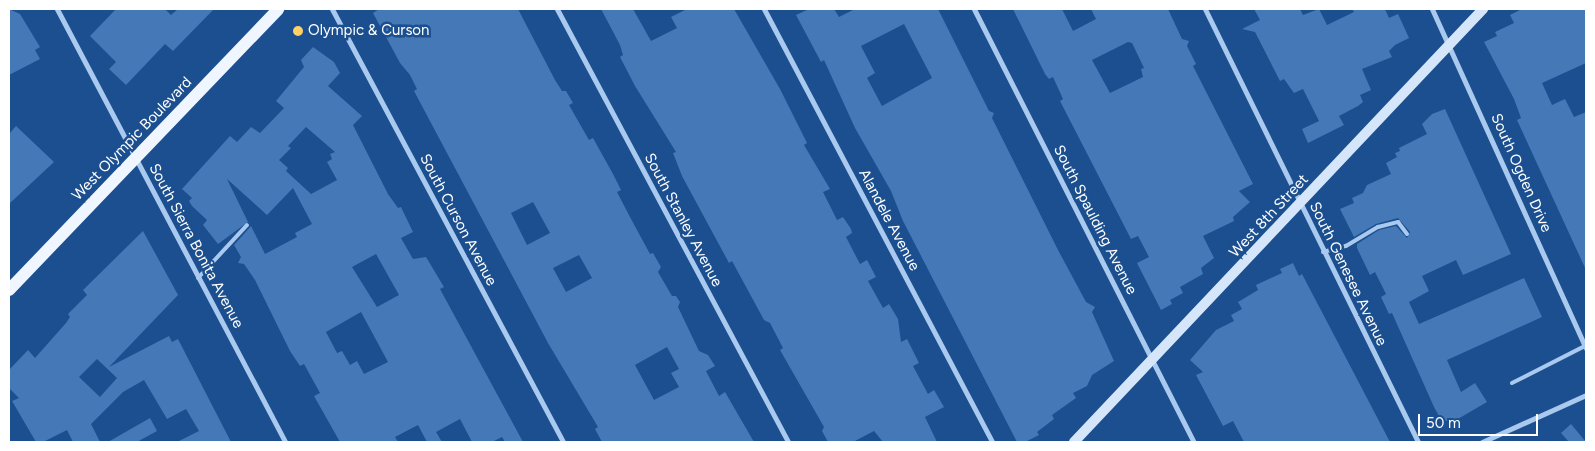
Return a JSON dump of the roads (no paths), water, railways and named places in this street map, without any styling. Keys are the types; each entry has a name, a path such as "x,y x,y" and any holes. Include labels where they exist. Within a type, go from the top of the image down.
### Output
{"main road":[{"name":"West Olympic Boulevard","path":"9,290 278,9"}],"street":[{"name":"South Sierra Bonita Avenue","path":"57,9 285,442"},
{"name":"South Curson Avenue","path":"332,9 563,442"},
{"name":"South Stanley Avenue","path":"557,9 788,442"},
{"name":"Alandele Avenue","path":"764,9 992,442"},
{"name":"South Spaulding Avenue","path":"974,9 1194,442"},
{"name":"South Genesee Avenue","path":"1205,9 1418,442"},
{"name":"South Ogden Drive","path":"1432,9 1586,347"},
{"name":"West 8th Street","path":"1074,442 1153,361 1483,9"},
{"path":"1482,442 1586,395"}],"lane":[{"path":"1323,252 1346,246 1378,227 1398,222 1407,234"},
{"path":"198,278 247,225"},
{"path":"1512,383 1586,347"}],"place":[{"name":"Olympic & Curson","path":"298,31"}]}
